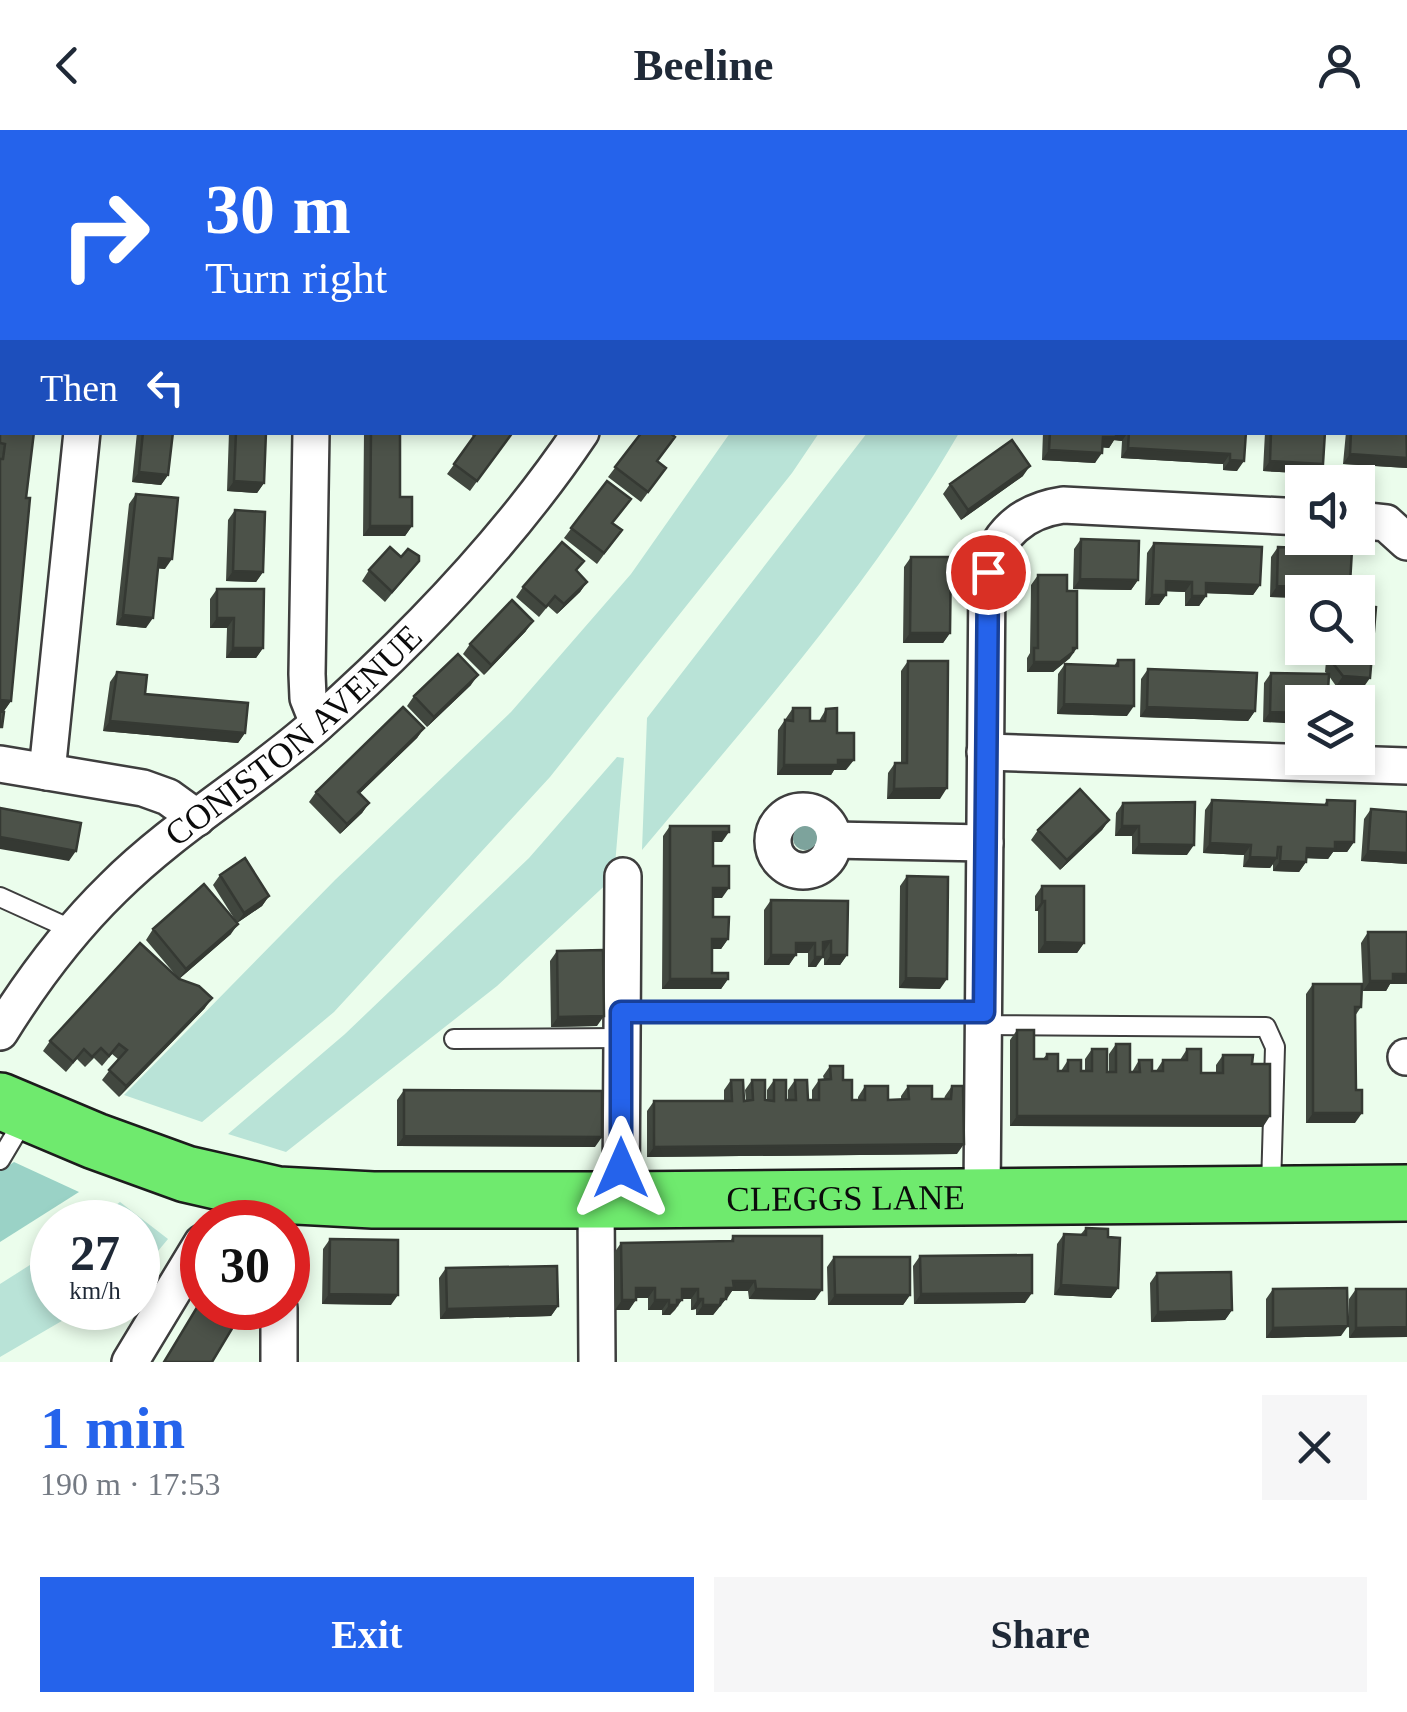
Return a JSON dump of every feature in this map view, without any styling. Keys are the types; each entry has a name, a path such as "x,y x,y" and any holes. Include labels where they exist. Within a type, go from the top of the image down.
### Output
{"main road":[{"name":"CLEGGS LANE","path":"25,1112 205,1193 237,1200"},
{"name":"CLEGGS LANE","path":"310,1206 373,1200 1407,1193"}],"street":[{"path":"47,772 82,435"},
{"path":"311,435 307,674 308,698 318,724"},
{"name":"CONISTON AVENUE","path":"0,1032 75,931 112,889 318,724 420,626 499,537 579,435"},
{"path":"982,1198 988,572 998,544 1024,517 1040,508 1063,505 1285,516"},
{"path":"1375,522 1386,523 1406,539"},
{"path":"985,752 1407,766"},
{"path":"0,764 144,788 168,798 197,818"},
{"path":"832,840 985,843"},
{"path":"597,1362 621,1025 623,876"},
{"path":"130,1362 180,1280"},
{"path":"279,1330 279,1362"}],"lane":[{"path":"0,896 75,931"},
{"path":"454,1038 621,1025 984,1019 1266,1027 1274,1047 1270,1195"},
{"path":"0,1160 6,1156 25,1112"}],"shaded area":[{"path":"729,435 818,435 792,473 550,777 334,1012 202,1122 124,1095 335,880 511,712 631,574"},
{"path":"865,435 958,435 850,596 642,850 647,718"},
{"path":"617,757 624,758 614,877 497,986 286,1152 228,1134 345,1034 529,858"},
{"path":"14,1162 79,1192 66,1200 30,1200 30,1223 0,1242 0,1171"},
{"path":"160,1233 168,1239 160,1249"},
{"path":"30,1265 30,1330 46,1330 0,1357 0,1284"}],"building":[{"path":"0,435 34,435 11,701 0,700 0,459 5,444 0,443"},
{"path":"143,435 173,435 168,475 139,472"},
{"path":"236,435 266,435 264,483 234,481"},
{"path":"371,435 400,435 400,497 412,497 412,526 370,526"},
{"path":"475,435 511,435 477,481 454,464"},
{"path":"640,435 675,437 657,461 666,468 648,492 615,467"},
{"path":"1050,435 1116,435 1103,437 1102,453 1049,450"},
{"path":"1129,435 1246,435 1244,461 1230,460 1230,454 1128,448"},
{"path":"1271,435 1325,435 1323,464 1270,461"},
{"path":"1351,435 1406,435 1407,458 1350,454"},
{"path":"1012,440 1030,466 968,510 950,484"},
{"path":"607,481 631,499 612,523 622,530 604,553 571,528"},
{"path":"136,494 178,498 172,559 159,558 153,618 123,615"},
{"path":"235,510 265,512 263,572 233,571"},
{"path":"1081,539 1139,541 1138,580 1080,579"},
{"path":"562,542 584,561 576,570 587,582 564,604 555,596 546,607 523,587"},
{"path":"1154,543 1262,547 1260,585 1206,583 1206,596 1192,596 1192,582 1166,581 1166,595 1152,595"},
{"path":"390,547 401,557 408,549 419,556 392,592 369,570"},
{"path":"1278,547 1285,547 1285,555 1352,555 1351,575 1285,575 1285,586 1277,586"},
{"path":"911,557 951,557 950,633 910,633"},
{"path":"1038,575 1067,575 1067,591 1077,591 1077,648 1060,662 1034,662 1034,648 1038,648"},
{"path":"217,589 264,589 263,648 233,648 234,618 217,618"},
{"path":"512,600 533,621 491,665 470,644"},
{"path":"458,654 478,675 434,717 414,696"},
{"path":"1118,660 1134,660 1134,706 1064,704 1065,664 1118,666"},
{"path":"908,661 948,661 947,788 894,789 895,763 907,763"},
{"path":"1334,665 1371,665 1370,678 1343,676"},
{"path":"1148,669 1257,673 1255,711 1147,707"},
{"path":"117,672 147,675 145,694 248,703 245,733 110,721"},
{"path":"1271,673 1329,674 1328,685 1285,685 1285,712 1270,712"},
{"path":"403,707 424,728 358,792 369,803 347,824 316,792"},
{"path":"793,708 810,708 810,721 825,721 826,709 837,708 837,733 854,733 854,760 838,760 838,765 784,765 785,720 793,721"},
{"path":"1080,789 1109,820 1067,860 1038,830"},
{"path":"1212,800 1327,805 1327,800 1355,801 1354,842 1335,842 1335,849 1307,848 1306,862 1280,861 1281,847 1277,858 1250,857 1251,845 1210,843"},
{"path":"1195,802 1194,845 1139,844 1139,826 1122,826 1123,803"},
{"path":"0,808 81,823 76,851 0,837"},
{"path":"1371,809 1407,812 1407,853 1368,851"},
{"path":"670,826 729,826 729,832 713,832 713,866 729,866 729,888 713,888 713,917 729,917 728,939 712,939 712,973 728,973 728,979 670,979"},
{"path":"245,858 269,896 244,913 220,875"},
{"path":"907,876 948,877 947,979 906,978"},
{"path":"204,884 238,924 186,969 153,929"},
{"path":"1042,886 1084,886 1084,943 1045,942"},
{"path":"771,900 848,901 847,955 831,955 831,941 823,942 823,957 815,957 815,943 796,943 796,955 771,955"},
{"path":"1368,932 1407,932 1407,974 1393,974 1393,981 1370,981"},
{"path":"140,943 179,979 199,986 212,998 126,1086 109,1070 127,1050 119,1044 109,1056 101,1048 92,1057 84,1049 73,1062 50,1041"},
{"path":"603,950 604,1016 558,1017 557,951"},
{"path":"1313,984 1362,984 1361,1007 1355,1007 1356,1090 1362,1090 1362,1113 1313,1113"},
{"path":"1017,1030 1034,1030 1034,1059 1058,1054 1058,1071 1068,1071 1068,1060 1081,1060 1081,1071 1092,1071 1092,1049 1107,1049 1107,1072 1116,1072 1116,1044 1130,1044 1130,1072 1140,1072 1139,1060 1152,1060 1152,1071 1163,1071 1163,1060 1187,1060 1187,1049 1201,1049 1201,1073 1223,1073 1223,1055 1253,1055 1252,1064 1270,1064 1270,1116 1017,1116"},
{"path":"830,1066 843,1066 843,1080 852,1080 852,1100 865,1100 865,1086 888,1086 888,1100 909,1099 908,1086 932,1086 932,1099 951,1099 952,1086 963,1086 964,1144 654,1147 654,1101 732,1101 731,1080 743,1080 744,1101 753,1100 752,1080 765,1080 765,1100 774,1101 774,1080 786,1080 786,1100 796,1100 795,1080 807,1080 808,1100 819,1100 819,1080 831,1079"},
{"path":"404,1090 602,1091 602,1137 404,1136"},
{"path":"1086,1228 1108,1229 1108,1237 1120,1238 1118,1288 1061,1285 1064,1234 1086,1235"},
{"path":"733,1236 822,1236 822,1290 756,1289 755,1281 733,1281 734,1288 726,1288 726,1299 721,1299 720,1305 703,1305 698,1289 682,1289 682,1300 677,1300 677,1305 669,1305 669,1300 655,1300 655,1288 636,1288 636,1300 622,1300 621,1243 733,1241"},
{"path":"330,1239 398,1240 398,1295 329,1294"},
{"path":"1032,1255 1032,1293 921,1294 920,1256"},
{"path":"834,1257 910,1257 910,1295 835,1295"},
{"path":"557,1266 558,1306 447,1309 446,1268"},
{"path":"1231,1272 1232,1310 1158,1312 1157,1273"},
{"path":"1347,1288 1348,1326 1273,1328 1273,1289"},
{"path":"1356,1289 1407,1289 1407,1327 1356,1328"},
{"path":"183,1330 231,1330 212,1362 164,1362"}],"route":[{"path":"621,1168 621,1012 984,1012 988,572"}]}
